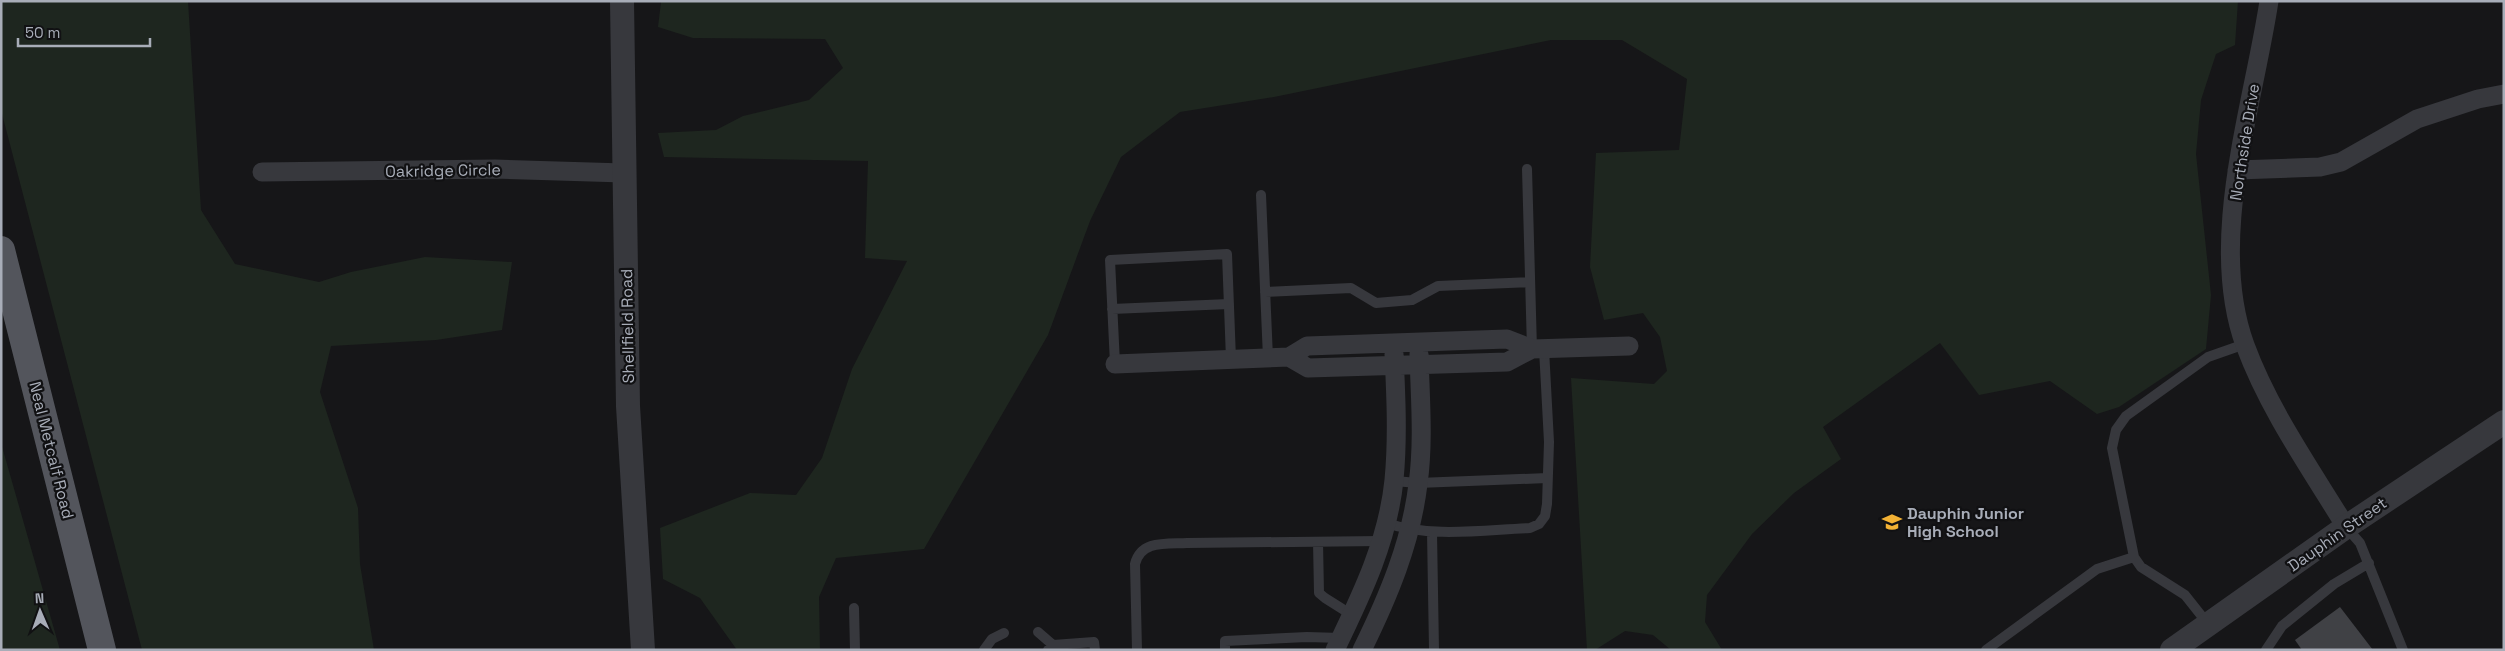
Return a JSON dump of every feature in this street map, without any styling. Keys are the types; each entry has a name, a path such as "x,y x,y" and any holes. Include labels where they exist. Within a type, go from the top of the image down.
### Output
{"main road":[{"name":"Neal Metcalf Road","path":"1,250 102,650"}],"street":[{"name":"Shellfield Road","path":"622,1 628,406 643,650"},
{"name":"Northside Drive","path":"2270,1 2237,170 2231,261 2235,303 2245,344 2262,384 2346,527"},
{"path":"2237,170 2306,168 2341,162 2417,119 2478,99 2504,94"},
{"name":"Oakridge Circle","path":"262,172 496,169 624,173"},
{"path":"1289,358 1307,346 1418,342 1507,339 1538,349 1629,346"},
{"path":"1394,343 1394,481 1383,532 1366,585 1338,644 1364,649 1388,595 1409,531 1418,483 1420,448 1418,342"},
{"path":"1115,364 1268,358 1289,358 1308,368 1507,362 1538,349"},
{"name":"Dauphin Street","path":"2172,650 2346,527 2504,422"}],"lane":[{"path":"1137,650 1136,564 1138,554 1144,548 1157,544 1186,543 1318,542 1383,532 1530,528 1539,524 1545,516 1549,442 1530,282 1527,169"},
{"path":"1261,196 1268,358"},
{"path":"1115,364 1110,260 1227,254 1231,360"},
{"path":"1265,292 1351,288 1376,302 1412,300 1429,289 1438,286 1530,282"},
{"path":"1112,309 1229,304"},
{"path":"2208,624 2184,594 2141,567 2134,557 2112,448 2116,430 2126,416 2208,357 2245,344"},
{"path":"1394,481 1418,483 1548,478"},
{"path":"2346,527 2360,543 2403,650"},
{"path":"1432,532 1434,650"},
{"path":"1318,542 1319,592 1324,598 1352,614"},
{"path":"1986,650 2097,569 2134,557"},
{"path":"2266,650 2282,626 2334,584 2369,563"},
{"path":"854,608 855,650"},
{"path":"1038,632 1050,648 1094,642 1095,650"},
{"path":"984,650 992,638 1004,633"},
{"path":"1225,650 1226,641 1307,637 1338,644"}],"shaded area":[{"path":"1,1 188,1 201,210 235,264 319,282 351,272 425,257 512,262 502,330 436,340 331,346 320,392 358,508 360,564 374,650 142,650 1,110"},
{"path":"2238,1 2235,45 2216,54 2201,100 2196,154 2211,295 2206,349 2119,407 2097,414 2050,381 1979,395 1940,343 1823,427 1841,459 1794,493 1752,534 1707,595 1705,622 1722,650 1671,650 1653,635 1625,631 1595,650 1587,650 1571,378 1654,384 1667,371 1660,337 1643,313 1604,320 1590,267 1596,153 1679,150 1687,79 1622,40 1551,40 1274,97 1180,112 1121,157 1090,221 1048,335 924,549 836,558 819,597 820,650 737,650 700,598 663,579 660,528 750,493 796,495 822,458 852,369 907,261 865,258 868,161 664,157 658,133 716,130 743,116 809,100 843,68 825,39 693,38 658,27 661,2"},
{"path":"1,443 60,650 1,650"}],"building":[{"path":"2340,607 2373,650 2302,650 2295,640"}],"place":[{"name":"Dauphin Junior High School","path":"1892,522"}]}
